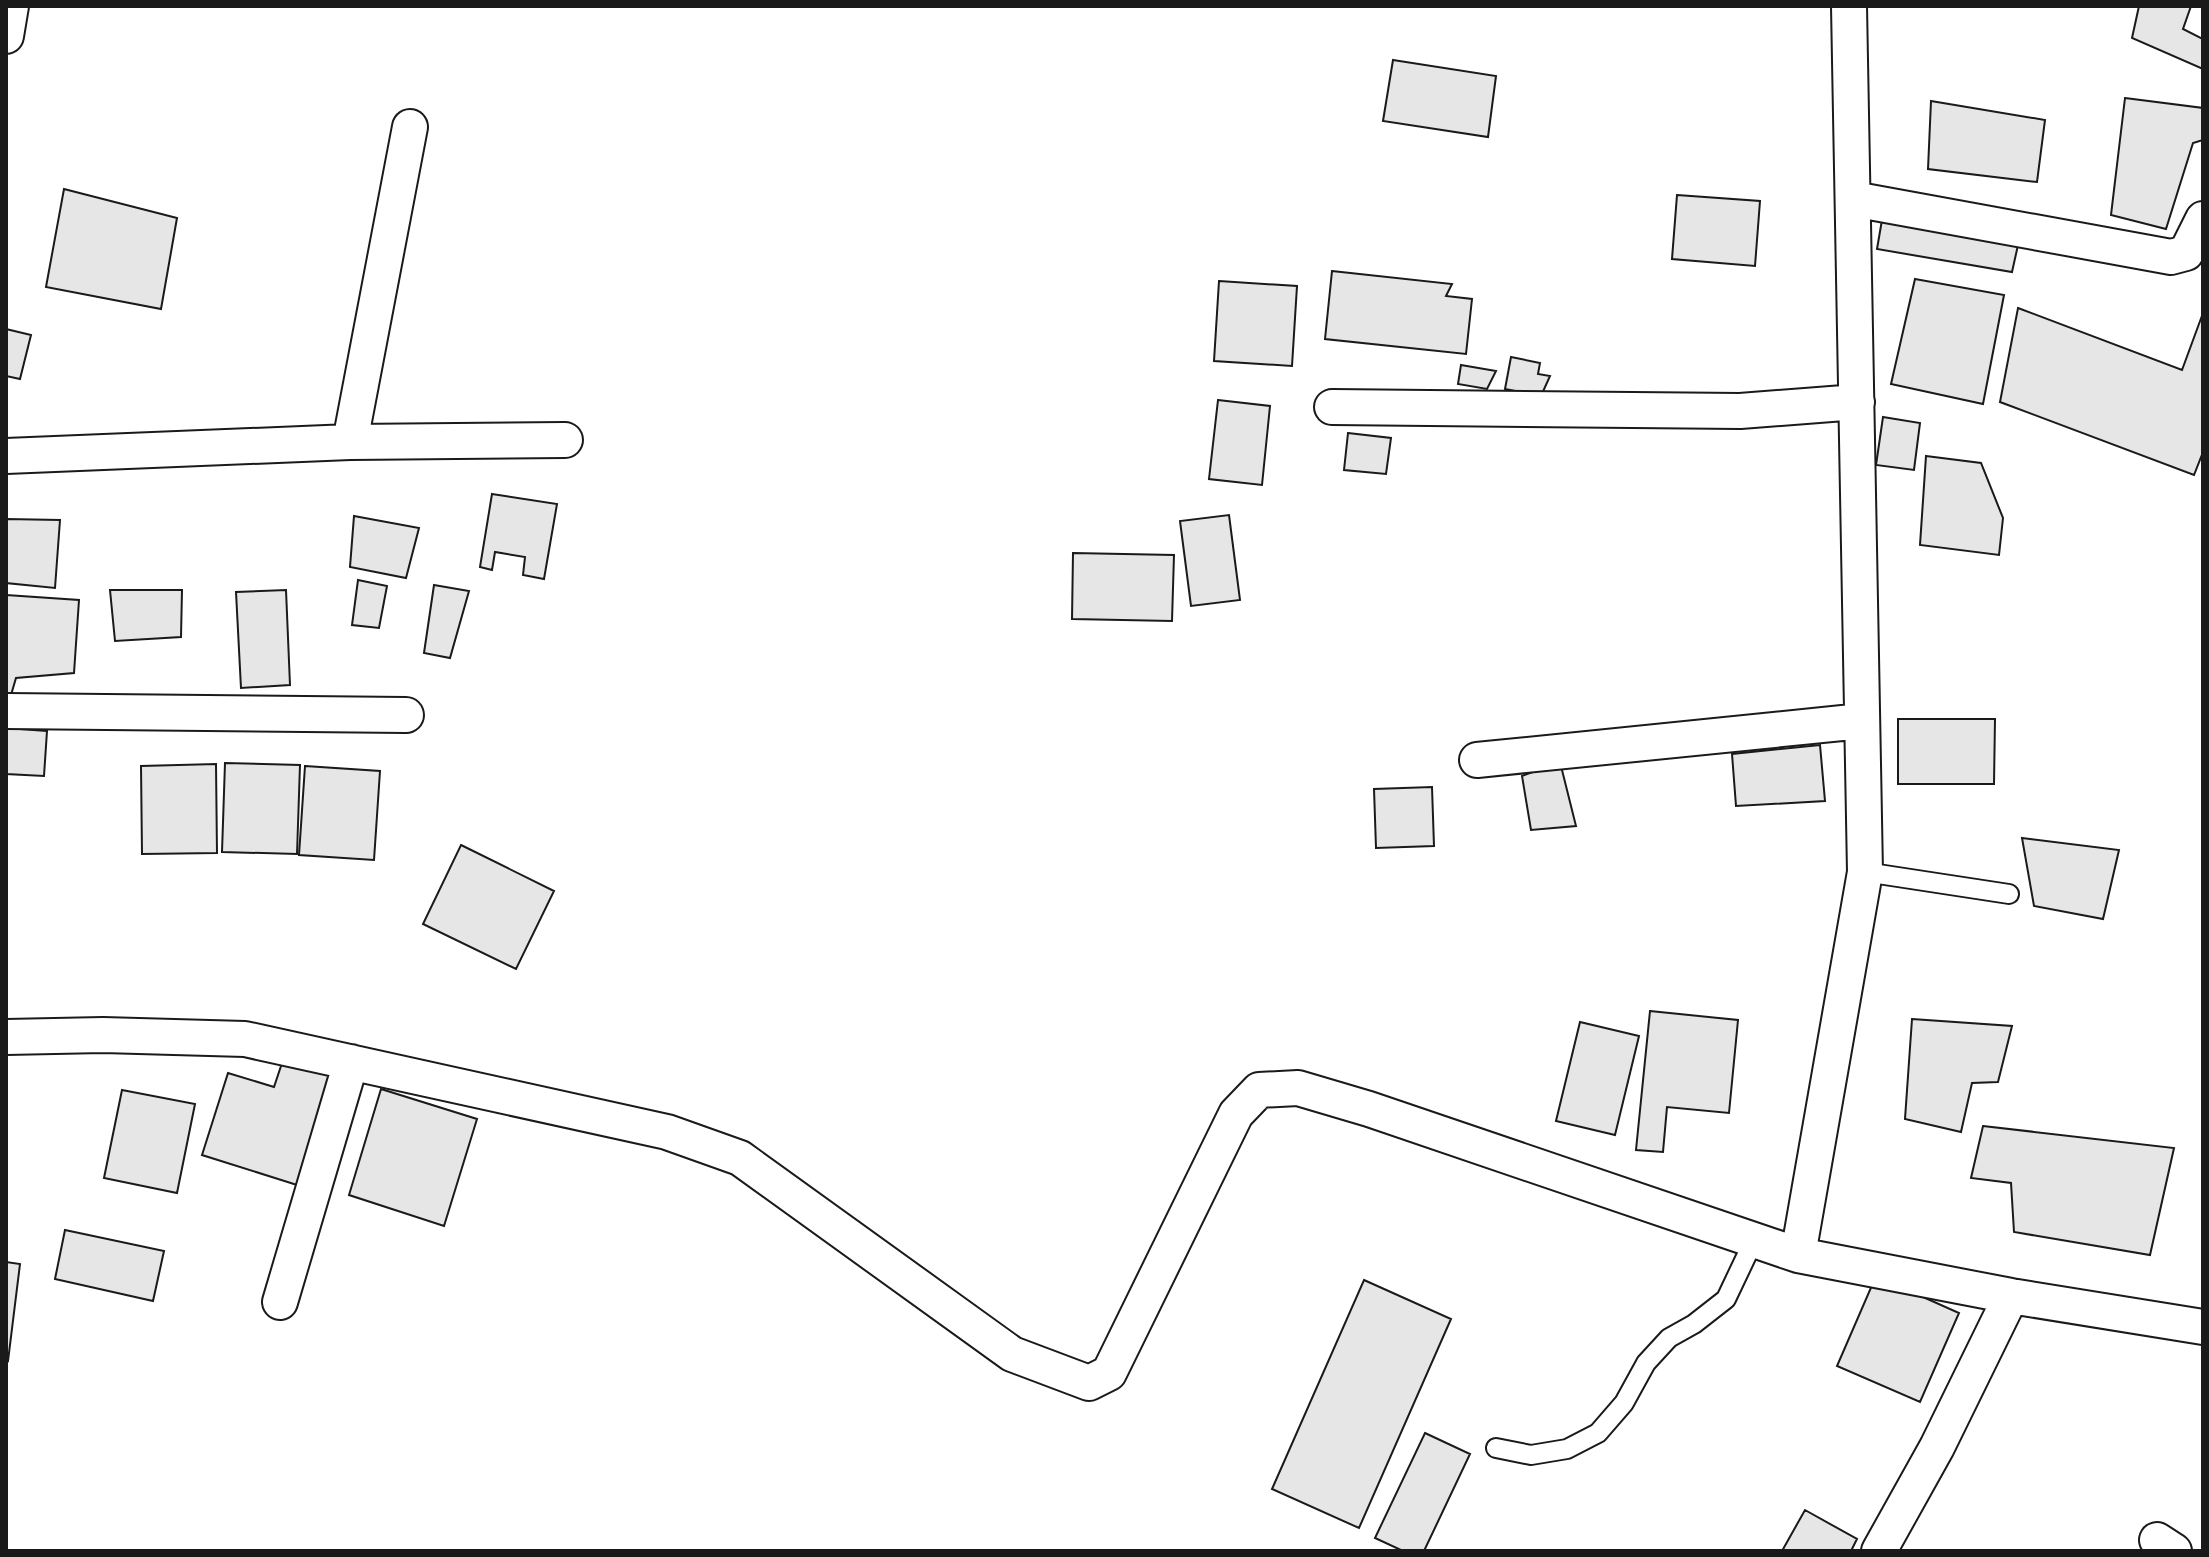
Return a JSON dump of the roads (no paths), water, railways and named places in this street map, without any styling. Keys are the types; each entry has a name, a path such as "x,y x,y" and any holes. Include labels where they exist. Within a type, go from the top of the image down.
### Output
{"street":[{"path":"6,36 11,6"},
{"path":"1798,1255 1865,872 1849,6"},
{"path":"350,442 410,127"},
{"path":"1853,199 2171,257 2186,253 2203,219"},
{"path":"1332,407 1740,411 1857,402"},
{"path":"6,456 350,442 565,440"},
{"path":"6,711 406,715"},
{"path":"1477,760 1862,721"},
{"path":"6,1037 103,1035 245,1039 667,1132 740,1158 1012,1354 1089,1383 1109,1373 1236,1114 1259,1090 1298,1088 1369,1109 1798,1255 2011,1296 2203,1327"},
{"path":"280,1302 351,1062"},
{"path":"1879,1551 1937,1447 2011,1296"}],"lane":[{"path":"1865,872 2009,894"},
{"path":"1496,1448 1531,1455 1567,1449 1598,1433 1624,1403 1646,1363 1669,1338 1694,1324 1726,1299 1754,1240"}]}
